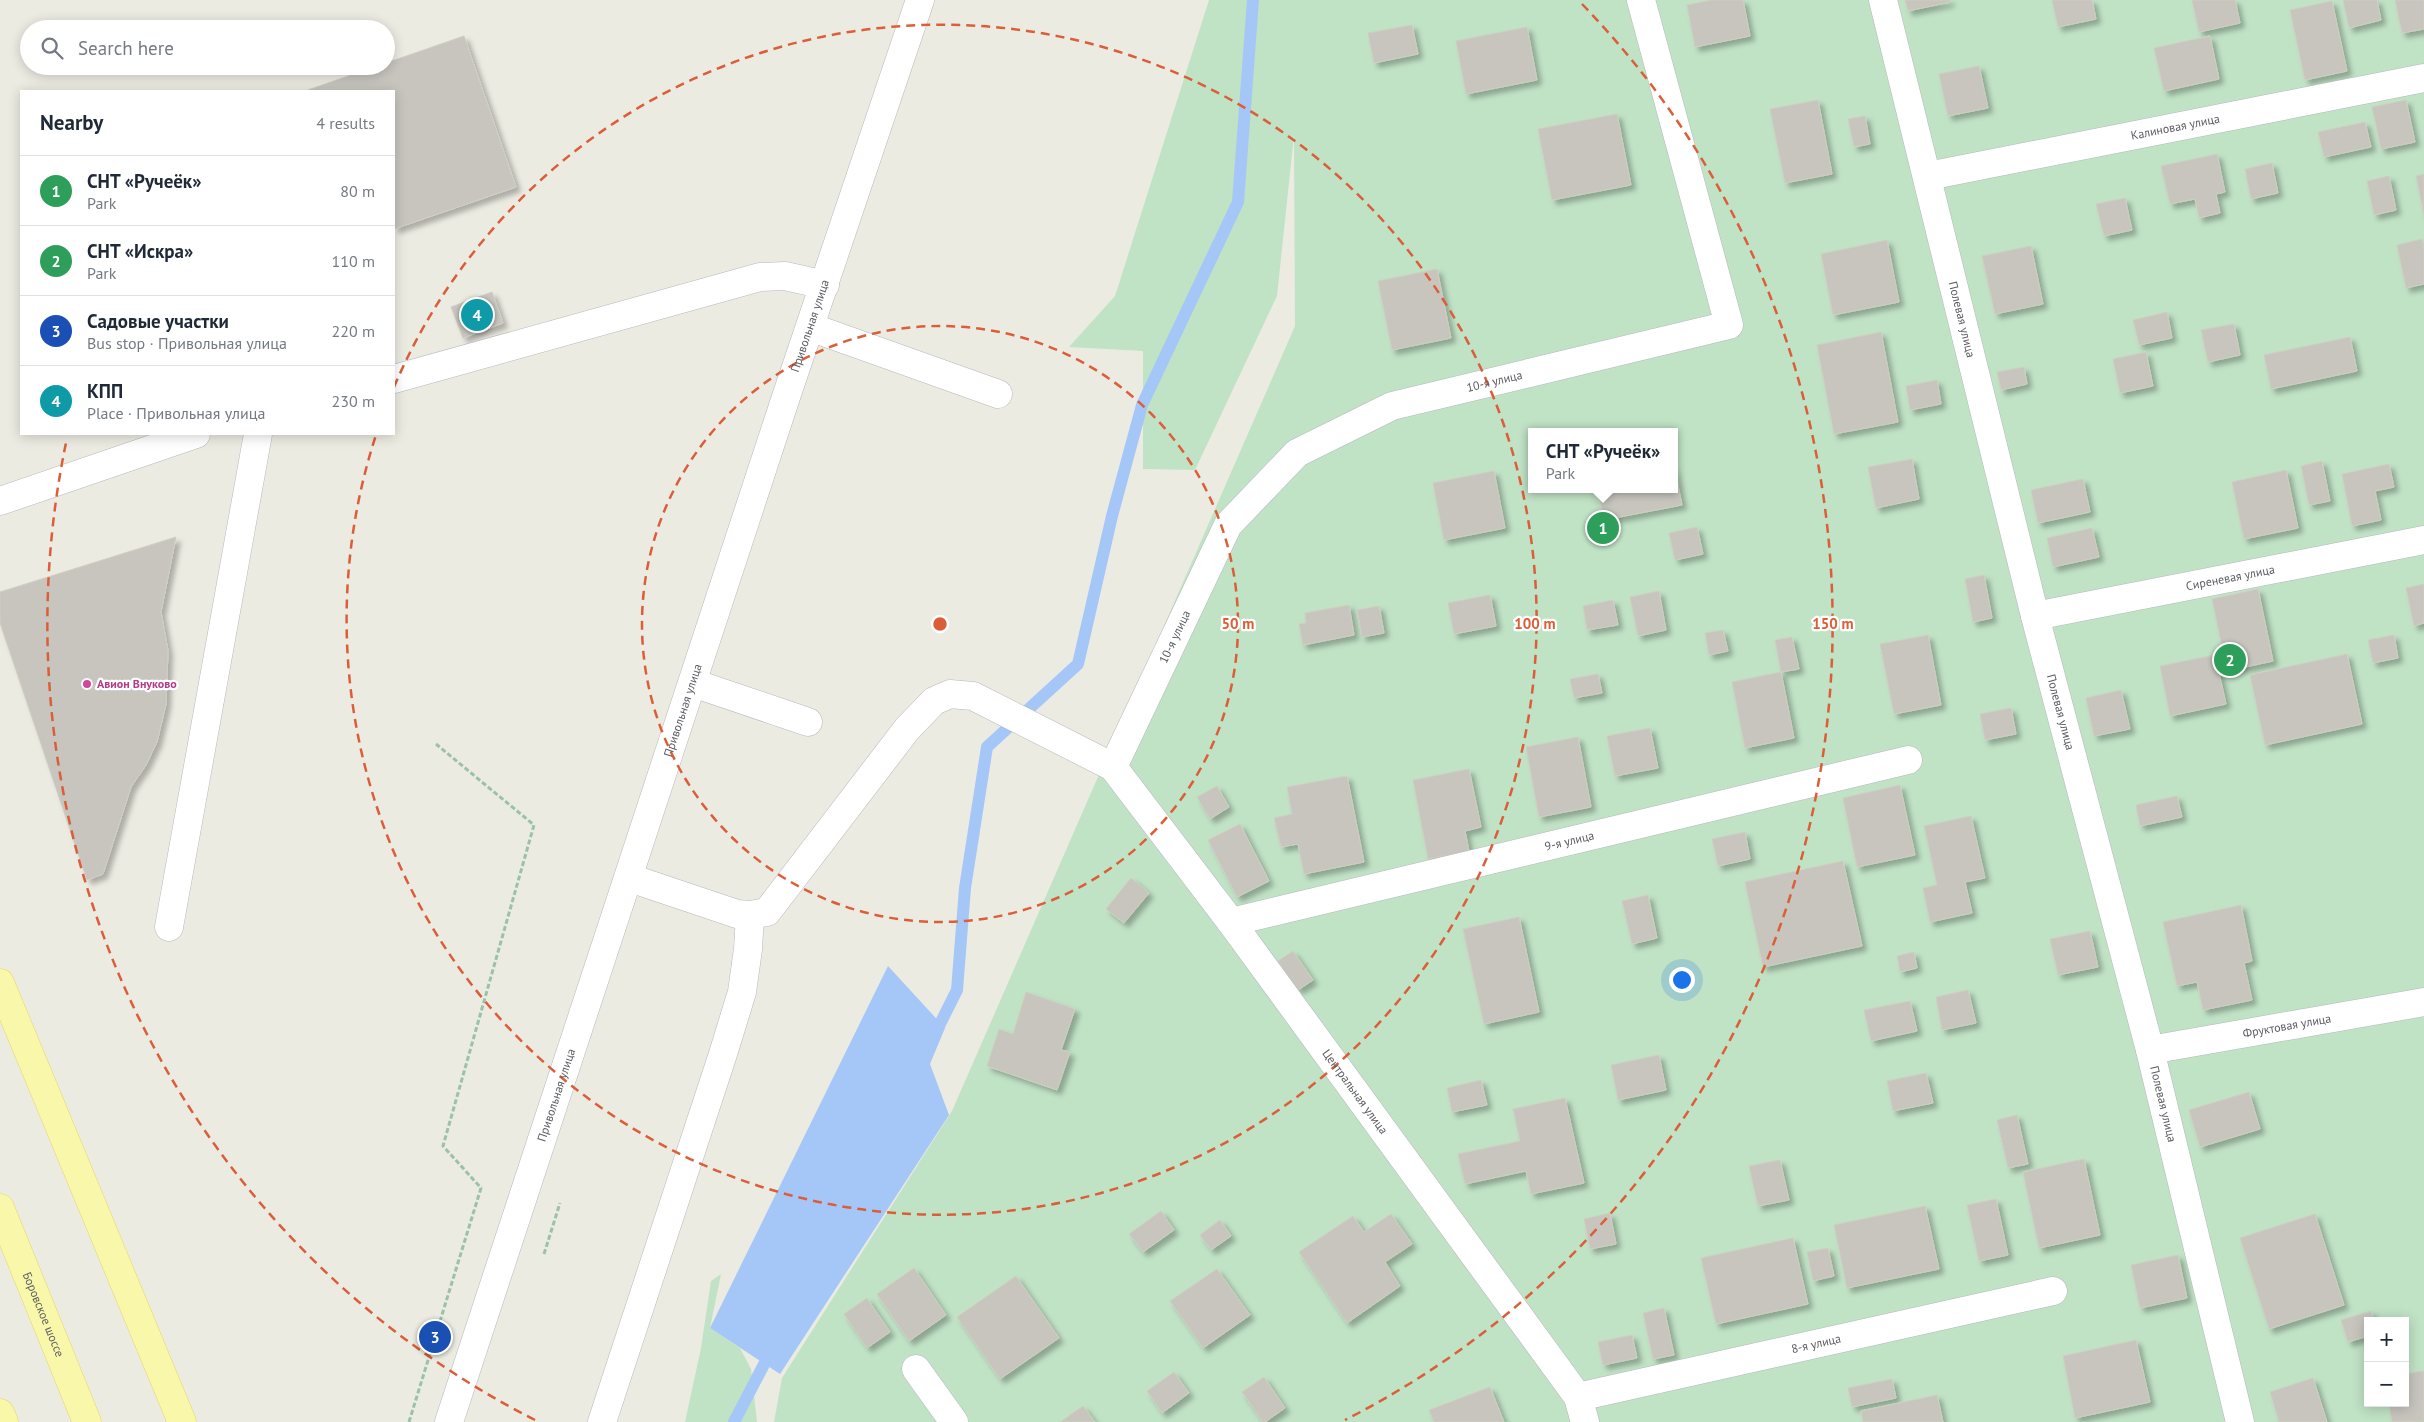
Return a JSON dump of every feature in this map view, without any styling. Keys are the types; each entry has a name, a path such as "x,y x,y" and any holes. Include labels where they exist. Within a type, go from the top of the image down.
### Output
{"main road":[{"path":"0,983 182,1422"},
{"name":"Боровское шоссе","path":"0,1208 87,1422"},
{"path":"0,1413 4,1422"}],"street":[{"name":"Привольная улица","path":"449,1422 630,878 810,326 920,0"},
{"name":"10-я улица","path":"1113,766 1228,525 1298,453 1392,406 1729,325 1641,0"},
{"name":"Полевая улица","path":"1883,0 1928,176 2035,616 2150,1050 2240,1422"},
{"name":"Калиновая улица","path":"1928,176 2424,78"},
{"path":"395,379 760,277 785,276 825,285"},
{"path":"810,326 998,394"},
{"path":"0,501 193,435"},
{"path":"169,927 258,435"},
{"name":"Сиреневая улица","path":"2035,616 2424,540"},
{"path":"693,683 808,722"},
{"path":"630,878 737,914 750,915 767,912 907,729 934,701 950,694 973,696 1113,766"},
{"name":"9-я улица","path":"1231,922 1908,760"},
{"name":"Центральная улица","path":"1113,766 1231,922 1582,1410"},
{"path":"602,1422 739,1000 748,949 750,915"},
{"name":"Фруктовая улица","path":"2150,1050 2424,1002"},
{"name":"8-я улица","path":"1582,1410 2053,1291"},
{"path":"916,1369 954,1422"}],"path":[{"path":"409,1422 481,1188 443,1146 534,825 436,744"}],"green space":[{"path":"1209,0 2424,0 2424,1422 774,1422 782,1378 952,1111 1295,326 1294,135 1277,296 1195,470 1143,469 1143,351 1069,347 1115,296"},
{"path":"721,1274 710,1328 740,1348 751,1369 757,1422 685,1422 701,1348 711,1281"}],"water":[{"path":"888,966 945,1028 930,1064 949,1115 780,1374 710,1328"}],"building":[{"path":"1712,0 1743,0 1750,36 1695,47 1687,5"},
{"path":"1905,0 1950,0 1950,2 1908,11"},
{"path":"2052,0 2092,0 2096,19 2058,27"},
{"path":"2192,0 2235,0 2240,23 2199,32"},
{"path":"2343,0 2377,0 2381,20 2349,28"},
{"path":"2395,0 2424,0 2424,29 2402,33"},
{"path":"2332,1 2347,71 2305,80 2290,10"},
{"path":"1412,25 1418,54 1374,63 1368,33"},
{"path":"1527,27 1537,80 1466,94 1456,41"},
{"path":"464,36 516,187 395,229 395,90 308,90 351,75 395,75 395,60"},
{"path":"2210,36 2219,79 2164,91 2154,48"},
{"path":"1979,66 1988,108 1948,116 1939,74"},
{"path":"1818,100 1832,174 1785,183 1770,109"},
{"path":"2406,100 2415,142 2381,149 2372,107"},
{"path":"1617,114 1631,185 1552,200 1538,129"},
{"path":"1865,116 1870,144 1854,147 1848,119"},
{"path":"2365,122 2371,147 2324,157 2318,132"},
{"path":"2217,154 2225,192 2216,194 2220,213 2199,218 2195,199 2170,204 2161,166"},
{"path":"2272,163 2278,193 2251,199 2245,169"},
{"path":"2424,174 2424,215 2416,176"},
{"path":"2389,176 2396,210 2374,215 2367,181"},
{"path":"2125,198 2132,230 2104,236 2096,204"},
{"path":"2422,239 2424,250 2424,284 2406,288 2397,245"},
{"path":"1887,240 1899,302 1833,315 1821,254"},
{"path":"2031,246 2043,304 1995,314 1982,256"},
{"path":"1437,269 1451,338 1392,350 1378,281"},
{"path":"492,292 503,323 463,338 451,307"},
{"path":"2167,312 2172,338 2139,345 2133,320"},
{"path":"2234,324 2240,355 2208,362 2201,330"},
{"path":"1881,332 1898,422 1834,434 1817,345"},
{"path":"2350,337 2357,371 2271,389 2264,355"},
{"path":"2146,352 2153,386 2120,393 2113,359"},
{"path":"2024,367 2027,384 2001,390 1997,372"},
{"path":"1937,380 1941,404 1910,410 1906,386"},
{"path":"1912,459 1919,499 1876,508 1868,467"},
{"path":"2322,461 2330,501 2309,505 2301,466"},
{"path":"2389,464 2394,487 2375,491 2381,520 2352,526 2342,474"},
{"path":"2286,470 2298,528 2244,539 2232,482"},
{"path":"1494,471 1505,528 1444,540 1433,483"},
{"path":"2083,479 2090,512 2038,523 2031,490"},
{"path":"1678,486 1682,505 1604,520 1599,493 1678,493"},
{"path":"1697,527 1703,554 1675,560 1669,533"},
{"path":"2092,528 2099,557 2053,567 2047,538"},
{"path":"176,537 161,612 168,651 166,704 157,742 146,765 131,787 103,874 87,880 0,623 0,592"},
{"path":"1984,575 1992,618 1973,622 1965,579"},
{"path":"2424,584 2424,623 2414,626 2406,588"},
{"path":"2258,589 2273,661 2227,671 2212,599"},
{"path":"1659,591 1666,630 1638,636 1630,597"},
{"path":"1490,595 1496,626 1454,634 1448,603"},
{"path":"1613,600 1618,625 1587,630 1583,606"},
{"path":"1349,605 1354,635 1303,645 1299,624 1306,623 1305,613"},
{"path":"1379,606 1384,633 1362,637 1357,610"},
{"path":"1723,630 1728,651 1709,655 1705,633"},
{"path":"1928,635 1941,705 1894,714 1880,644"},
{"path":"2394,635 2398,658 2373,663 2368,640"},
{"path":"1792,637 1799,669 1781,672 1775,640"},
{"path":"2347,654 2362,724 2265,745 2250,675"},
{"path":"2215,655 2226,704 2170,716 2160,666"},
{"path":"1781,672 1794,738 1745,748 1732,682"},
{"path":"1598,674 1602,693 1574,698 1570,679"},
{"path":"2121,690 2130,729 2094,736 2086,698"},
{"path":"2011,708 2016,734 1985,740 1980,714"},
{"path":"1650,728 1658,768 1615,776 1607,736"},
{"path":"1578,737 1591,807 1539,817 1526,747"},
{"path":"1469,769 1481,827 1465,831 1469,851 1428,859 1413,780"},
{"path":"1347,776 1364,862 1304,874 1298,844 1281,847 1274,818 1292,814 1287,787"},
{"path":"1900,785 1915,855 1857,867 1843,798"},
{"path":"1217,786 1229,807 1210,819 1197,797"},
{"path":"2177,796 2182,817 2140,826 2136,805"},
{"path":"1971,816 1985,878 1965,882 1972,913 1930,922 1923,888 1937,885 1924,826"},
{"path":"1240,824 1269,881 1237,897 1208,840"},
{"path":"1745,832 1750,859 1718,866 1712,839"},
{"path":"1843,861 1862,946 1763,967 1745,882"},
{"path":"1131,878 1149,893 1124,923 1106,909"},
{"path":"1648,895 1657,938 1632,944 1622,901"},
{"path":"2241,905 2252,961 2244,963 2252,1000 2203,1010 2197,982 2177,986 2163,922"},
{"path":"1519,917 1539,1012 1484,1024 1463,929"},
{"path":"2090,931 2098,967 2058,975 2050,939"},
{"path":"1293,951 1313,980 1298,990 1278,961"},
{"path":"1914,952 1917,968 1900,972 1897,956"},
{"path":"1968,990 1976,1023 1942,1030 1936,997"},
{"path":"1026,992 1075,1009 1061,1050 1070,1052 1057,1090 987,1066 999,1029 1013,1034"},
{"path":"1910,1001 1917,1031 1871,1041 1864,1010"},
{"path":"1659,1055 1666,1090 1618,1100 1611,1065"},
{"path":"1926,1073 1933,1103 1893,1111 1887,1081"},
{"path":"1481,1080 1487,1105 1452,1112 1447,1088"},
{"path":"2249,1092 2260,1129 2200,1147 2189,1110"},
{"path":"1565,1098 1584,1183 1531,1194 1526,1171 1465,1184 1458,1154 1520,1141 1513,1109"},
{"path":"2017,1115 2028,1164 2008,1168 1997,1120"},
{"path":"2084,1159 2100,1235 2039,1248 2023,1172"},
{"path":"1780,1160 1789,1200 1758,1206 1749,1166"},
{"path":"1996,1199 2008,1255 1979,1261 1967,1205"},
{"path":"1925,1206 1939,1269 1847,1288 1834,1225"},
{"path":"1161,1211 1174,1230 1143,1252 1129,1234"},
{"path":"1610,1213 1616,1244 1590,1249 1584,1219"},
{"path":"1391,1214 1412,1244 1385,1262 1400,1286 1347,1323 1299,1252 1353,1216 1364,1232"},
{"path":"2315,1214 2344,1305 2269,1329 2240,1238"},
{"path":"1220,1220 1231,1236 1211,1250 1200,1235"},
{"path":"1793,1238 1808,1304 1716,1324 1701,1258"},
{"path":"1828,1248 1834,1276 1813,1281 1807,1252"},
{"path":"2178,1255 2187,1298 2140,1308 2131,1265"},
{"path":"914,1268 946,1315 909,1341 877,1294"},
{"path":"1217,1269 1250,1315 1203,1348 1170,1301"},
{"path":"1016,1276 1059,1338 1000,1379 957,1317"},
{"path":"867,1298 890,1332 867,1348 844,1314"},
{"path":"1664,1308 1674,1355 1653,1359 1643,1313"},
{"path":"2371,1311 2373,1317 2364,1317 2364,1337 2348,1342 2341,1320"},
{"path":"1632,1335 1637,1358 1603,1365 1598,1342"},
{"path":"2136,1340 2150,1402 2075,1418 2063,1356"},
{"path":"2424,1371 2424,1421 2392,1422 2390,1407 2409,1407 2409,1373"},
{"path":"1174,1372 1189,1393 1162,1413 1147,1391"},
{"path":"1264,1377 1285,1408 1263,1422 1242,1392"},
{"path":"2313,1378 2327,1422 2279,1422 2270,1392"},
{"path":"1892,1379 1896,1398 1852,1407 1848,1388"},
{"path":"1490,1387 1504,1422 1434,1422 1429,1410"},
{"path":"1937,1395 1943,1422 1863,1422 1861,1411"},
{"path":"1083,1406 1095,1422 1060,1422"}],"waterway":[{"path":"933,1038 957,990 965,888 987,747 1078,664 1112,516 1142,405 1238,202 1253,0"},
{"path":"734,1422 772,1349"}],"place":[{"name":"КПП","path":"477,315"},
{"name":"СНТ «Ручеёк»","path":"1603,528"},
{"name":"СНТ «Искра»","path":"2230,660"},
{"name":"Авион Внуково","path":"87,684"},
{"name":"Садовые участки","path":"435,1337"}]}
